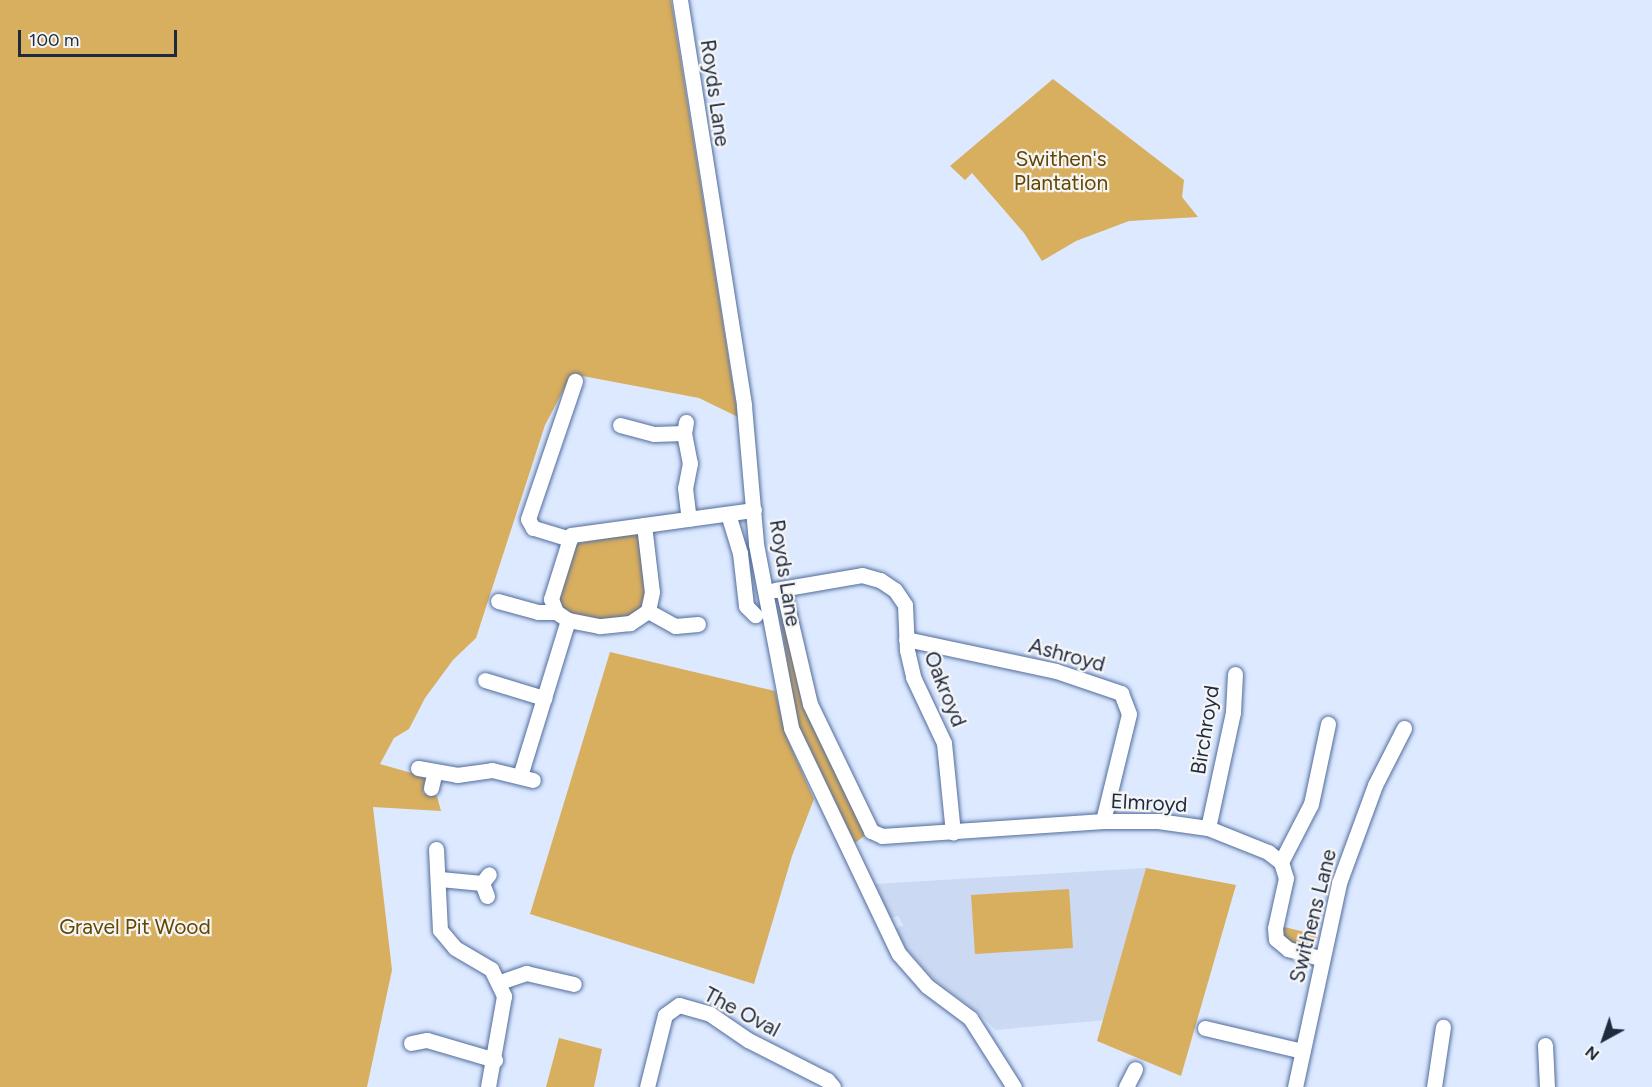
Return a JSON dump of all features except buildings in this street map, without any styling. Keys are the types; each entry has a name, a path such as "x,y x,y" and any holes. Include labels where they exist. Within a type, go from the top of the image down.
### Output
{"street":[{"name":"Royds Lane","path":"680,0 744,406 754,510 766,592 791,728 883,928 912,972 979,1029 1014,1087"},
{"path":"570,539 526,529 528,515 575,381"},
{"path":"620,425 654,434 685,428 690,463 685,488 689,519"},
{"path":"418,768 457,775 492,770 527,778 562,616 551,599 571,535 754,510"},
{"path":"728,514 740,553 746,606 755,615"},
{"path":"498,601 538,612 613,626 630,623 648,611 652,592 644,525"},
{"name":"Oakroyd","path":"766,592 862,575 880,580 895,590 905,605 906,639 913,677 944,743 953,833"},
{"name":"Royds Lane","path":"783,589 802,682 819,728 866,826 877,835"},
{"path":"648,611 675,626 698,624"},
{"name":"Ashroyd","path":"906,639 1056,671 1121,693 1129,714 1103,821"},
{"name":"Birchroyd","path":"1208,828 1233,712 1235,674"},
{"path":"485,680 544,698"},
{"path":"1322,959 1288,950 1276,939 1275,928 1286,878 1281,862 1311,804 1328,723"},
{"name":"Swithens Lane","path":"1295,1087 1339,884 1375,784 1404,728"},
{"path":"430,788 435,771"},
{"name":"Elmroyd","path":"877,835 953,833 1103,821 1158,821 1208,828 1268,852 1281,862"},
{"path":"436,849 440,879 440,930 455,948 490,969 500,982 505,1006 488,1087"},
{"path":"440,879 486,884"},
{"path":"500,982 526,973 574,984"},
{"name":"The Oval","path":"647,1087 665,1015 678,1005 710,1014 748,1040 827,1080 833,1087"},
{"path":"1434,1087 1443,1027"},
{"path":"1205,1028 1302,1051"},
{"path":"411,1043 429,1035 495,1060"},
{"path":"1545,1045 1547,1087"},
{"path":"1126,1087 1135,1069"}],"shaded area":[{"path":"1146,868 1106,1020 995,1030 978,1012 935,980 905,947 895,929 903,925 898,916 891,918 875,884"}],"green space":[{"name":"Gravel Pit Wood","path":"0,0 671,0 738,417 699,398 572,374 545,425 476,638 453,660 425,698 409,729 394,738 380,764 422,776 425,780 423,793 437,796 441,811 373,807 392,970 367,1087 0,1087"},
{"name":"Swithen's Plantation","path":"1053,79 1184,180 1182,197 1198,217 1129,221 1076,241 1042,261 1024,233 972,173 965,180 950,166"},
{"path":"635,533 640,538 645,602 635,615 593,621 563,611 558,597 575,544"},
{"path":"778,601 808,713 867,834 855,843 796,720"},
{"path":"610,652 775,691 786,736 814,799 792,856 754,984 530,914"},
{"path":"1146,868 1236,885 1181,1076 1097,1041"},
{"path":"1069,889 1073,948 975,954 971,895"},
{"path":"1280,926 1317,935 1315,946 1306,950 1284,939"},
{"path":"559,1038 602,1049 594,1087 546,1087"}]}
